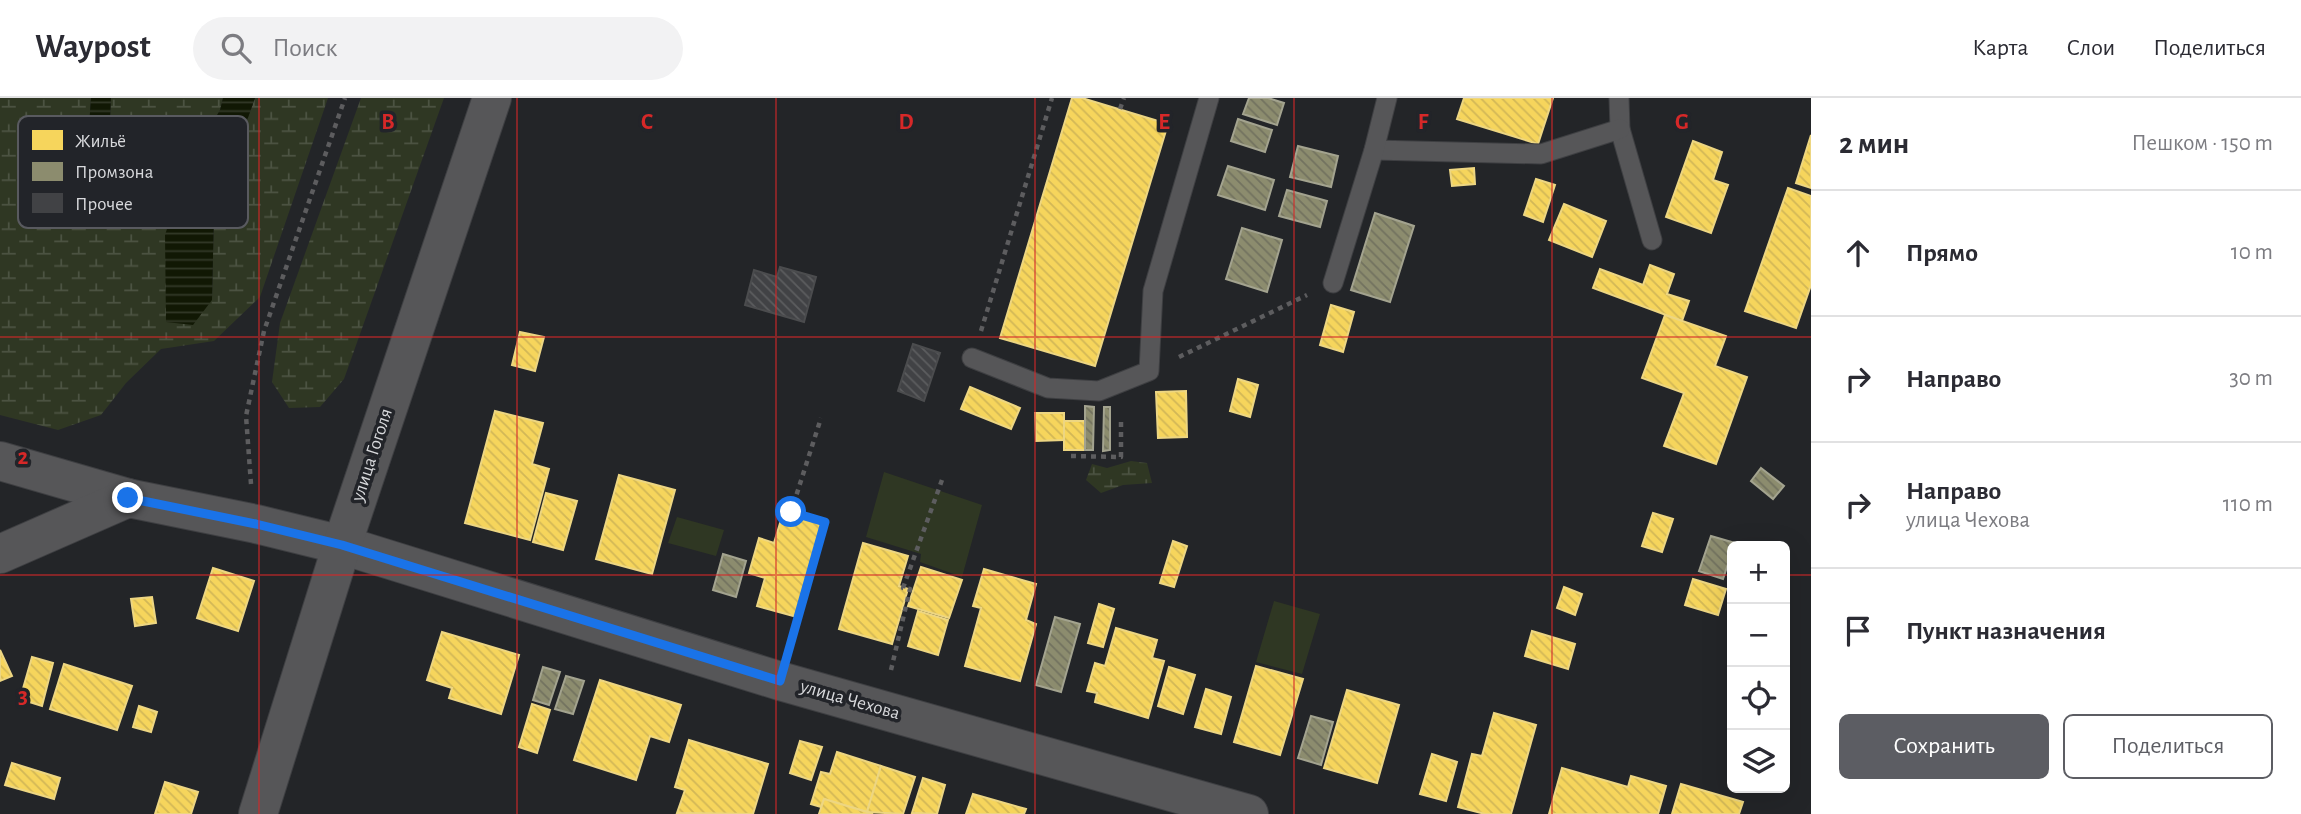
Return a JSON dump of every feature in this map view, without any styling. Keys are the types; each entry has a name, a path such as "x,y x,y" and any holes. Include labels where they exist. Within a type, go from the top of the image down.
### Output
{"street":[{"name":"улица Гоголя","path":"258,814 342,545 492,98"},
{"name":"улица Чехова","path":"0,461 128,498 342,545 780,681 1249,814"},
{"path":"0,554 128,498"}],"lane":[{"path":"1333,283 1387,98"},
{"path":"1619,98 1620,129 1652,240"},
{"path":"972,358 1048,388 1099,391 1149,371 1153,291 1203,99"},
{"path":"1374,150 1541,154 1620,129"}],"path":[{"path":"256,524 246,416 264,331 345,98"},
{"path":"972,358 1052,98"},
{"path":"1120,110 1124,98"},
{"path":"1149,371 1333,283"},
{"path":"1071,457 1121,457 1120,404 1106,405 1106,398 1099,391"},
{"path":"780,681 825,522 791,512 821,418"},
{"path":"880,709 910,589 903,588 943,480"}],"green space":[{"path":"0,98 91,98 90,116 18,116 18,228 198,228 212,300 214,228 248,228 248,118 255,98 328,98 260,297 214,341 161,349 126,383 101,415 58,430 0,415"},
{"path":"111,98 223,98 217,116 110,116"},
{"path":"361,98 444,98 344,379 320,407 289,408 272,382 280,323"},
{"path":"1131,461 1147,463 1152,483 1123,485 1101,493 1086,480 1092,464 1107,468"},
{"path":"884,472 982,505 962,577 920,562 921,554 866,537"},
{"path":"677,517 724,530 716,556 668,543"},
{"path":"1274,601 1320,614 1302,674 1256,662"}],"shaded area":[{"path":"91,98 111,98 110,116 90,116"},
{"path":"223,98 255,98 248,118 217,116"},
{"path":"167,228 214,228 212,300 193,325 166,322 165,235"}],"building: Жильё":[{"path":"1072,98 1082,98 1168,124 1095,366 1000,338"},
{"path":"1464,98 1553,98 1538,144 1457,119"},
{"path":"1811,135 1811,188 1796,183"},
{"path":"1693,141 1722,152 1713,180 1728,185 1711,233 1666,217"},
{"path":"1474,168 1475,184 1452,186 1450,170"},
{"path":"1536,179 1555,185 1543,222 1524,215"},
{"path":"1788,188 1811,196 1811,285 1796,328 1745,311"},
{"path":"1564,204 1606,221 1592,257 1549,240"},
{"path":"1650,265 1674,274 1667,294 1689,301 1682,321 1593,288 1600,269 1643,285"},
{"path":"1331,305 1354,312 1343,352 1320,345"},
{"path":"1665,315 1726,336 1715,366 1747,377 1716,464 1664,446 1684,393 1642,378"},
{"path":"520,332 544,337 535,371 512,365"},
{"path":"1238,379 1258,385 1250,417 1230,411"},
{"path":"970,387 1020,408 1011,429 961,409"},
{"path":"1186,391 1187,437 1158,438 1156,392"},
{"path":"495,411 543,423 532,464 549,469 530,540 465,523"},
{"path":"1035,413 1064,413 1064,440 1036,441"},
{"path":"1064,421 1085,421 1085,450 1064,450"},
{"path":"619,475 675,490 652,574 596,559"},
{"path":"546,493 577,501 563,550 533,542"},
{"path":"784,510 825,522 797,617 757,606 765,578 749,573 759,538 774,543"},
{"path":"1653,513 1673,519 1662,552 1642,546"},
{"path":"1173,541 1187,546 1174,587 1160,583"},
{"path":"863,543 908,556 899,586 908,589 892,644 839,629"},
{"path":"921,567 962,580 949,618 908,606"},
{"path":"213,568 254,581 238,631 197,618"},
{"path":"984,569 1036,584 1026,620 1036,624 1020,681 965,666 981,608 973,606"},
{"path":"1693,579 1726,589 1718,615 1685,605"},
{"path":"1564,587 1582,594 1575,615 1557,608"},
{"path":"152,597 156,623 135,626 131,599"},
{"path":"1099,604 1114,609 1103,647 1088,643"},
{"path":"918,611 948,620 938,655 908,646"},
{"path":"1116,628 1157,640 1152,658 1164,661 1148,718 1095,702 1097,693 1087,691 1095,663 1105,666"},
{"path":"1532,631 1575,644 1568,669 1525,656"},
{"path":"442,632 519,655 501,714 449,698 452,688 427,680"},
{"path":"0,650 12,676 0,681"},
{"path":"32,657 53,663 42,706 20,699"},
{"path":"64,664 132,686 117,730 50,709"},
{"path":"1256,666 1303,679 1280,755 1234,742"},
{"path":"1169,667 1195,675 1183,714 1158,706"},
{"path":"600,680 681,705 669,742 650,736 636,780 574,760"},
{"path":"1206,689 1231,697 1221,734 1195,727"},
{"path":"1347,690 1399,705 1377,783 1324,768"},
{"path":"532,704 550,710 537,753 519,747"},
{"path":"139,706 157,712 151,732 133,727"},
{"path":"1494,713 1536,725 1511,814 1485,814 1458,807 1472,754 1482,756"},
{"path":"689,740 768,764 753,814 677,813 685,790 675,787"},
{"path":"800,741 822,747 811,780 790,773"},
{"path":"837,752 881,766 867,812 824,799 821,807 811,804 821,772 830,774"},
{"path":"1432,754 1457,762 1446,801 1420,794"},
{"path":"12,763 60,778 54,799 5,785"},
{"path":"881,766 915,777 903,814 867,812"},
{"path":"1562,768 1628,787 1631,776 1666,786 1658,814 1549,814"},
{"path":"923,778 945,785 937,814 912,813"},
{"path":"165,782 198,792 191,814 155,814"},
{"path":"1681,784 1743,802 1739,814 1672,814"},
{"path":"973,794 1026,809 1024,814 966,814"},
{"path":"824,799 867,812 873,814 819,814"}],"building: Промзона":[{"path":"1249,98 1268,98 1284,103 1277,125 1243,114"},
{"path":"1238,119 1272,130 1265,152 1231,141"},
{"path":"1298,146 1338,156 1331,187 1290,177"},
{"path":"1228,166 1274,180 1265,210 1218,195"},
{"path":"1287,190 1327,201 1320,227 1279,216"},
{"path":"1375,213 1414,226 1390,302 1351,290"},
{"path":"1242,228 1282,240 1267,292 1226,279"},
{"path":"1085,406 1094,407 1093,450 1085,450"},
{"path":"1104,407 1110,407 1110,450 1103,451"},
{"path":"1761,468 1784,486 1773,499 1751,481"},
{"path":"1711,536 1728,541 1727,567 1723,579 1699,571"},
{"path":"723,554 746,561 736,597 713,590"},
{"path":"1055,617 1080,624 1061,692 1036,685"},
{"path":"543,667 560,672 549,705 533,700"},
{"path":"566,676 584,681 573,714 555,709"},
{"path":"1311,716 1333,722 1321,765 1298,758"}],"building: Прочее":[{"path":"780,267 816,277 804,322 745,305 754,270 777,277"},
{"path":"913,344 940,353 924,401 898,391"}],"route":[{"path":"128,498 342,545 780,681 825,522 791,512"}]}
